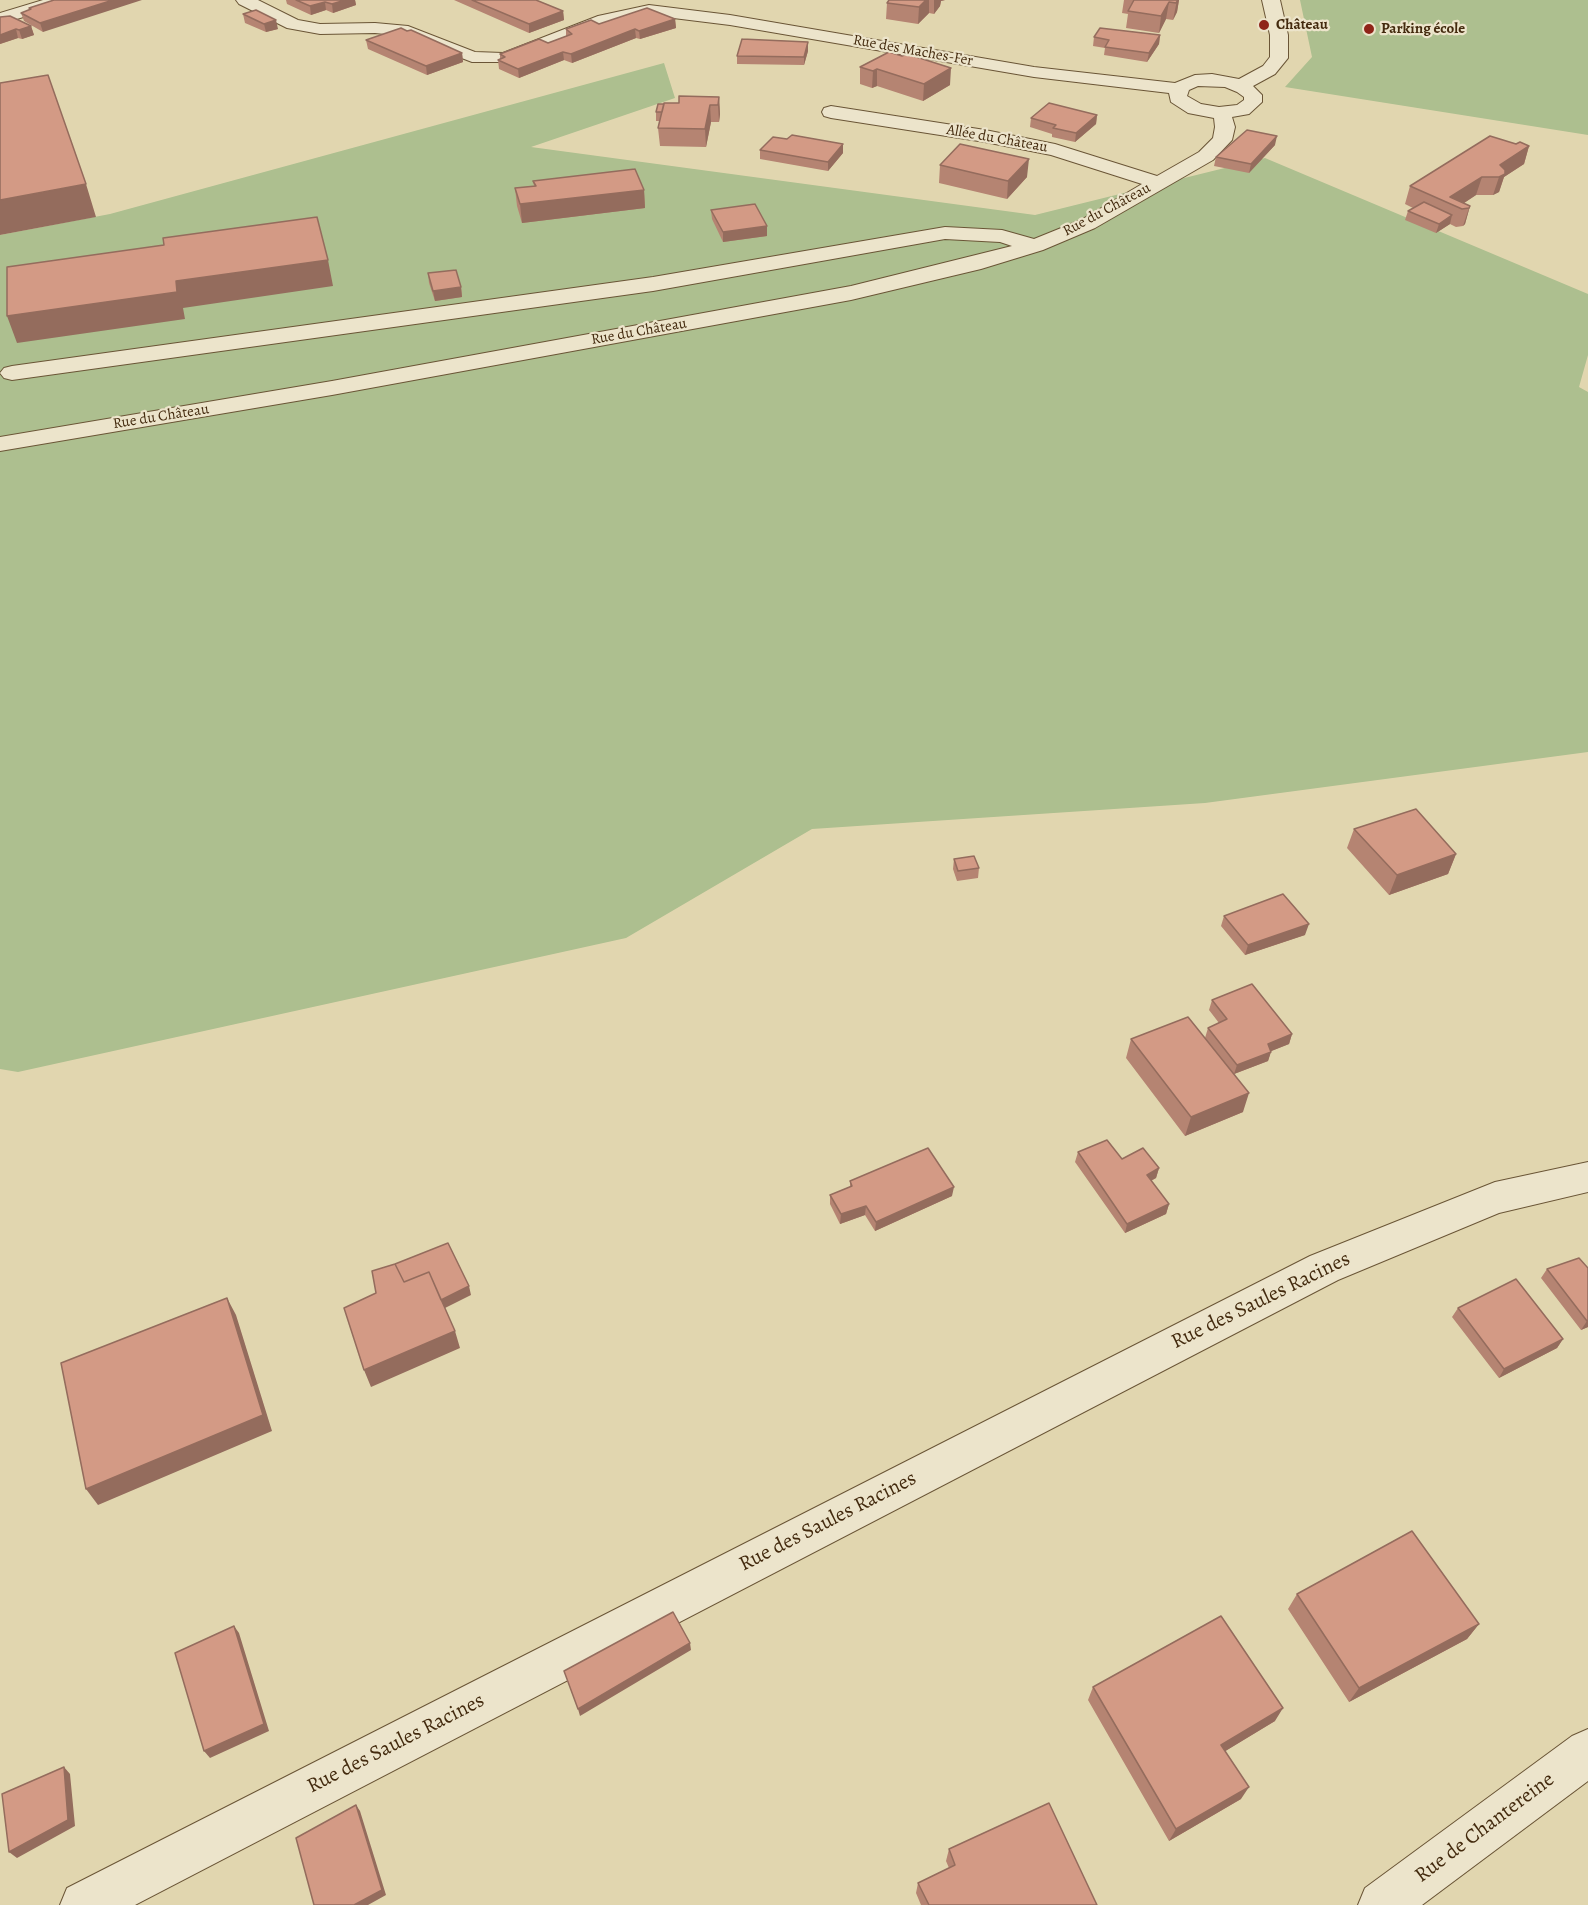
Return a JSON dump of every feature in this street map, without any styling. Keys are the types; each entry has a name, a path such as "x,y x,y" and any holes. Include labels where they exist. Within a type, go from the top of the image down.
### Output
{"street":[{"path":"0,19 61,0"},
{"name":"Rue des Maches-Fer","path":"244,0 293,24 320,29 375,28 408,31 472,57 505,58 604,20 649,10 730,20 1034,72 1179,89"},
{"path":"1240,86 1269,70 1279,58 1279,35 1271,0"},
{"path":"1206,80 1240,86 1253,95 1254,100 1252,105 1242,110 1222,113 1201,111 1186,105 1178,98 1179,89 1190,83 1206,80"},
{"name":"Allée du Château","path":"831,112 985,136 1055,150 1159,183"},
{"name":"Rue du Château","path":"0,444 332,388 851,293 973,264 1036,246 1088,224 1159,183 1214,149 1224,134 1222,113"},
{"path":"12,373 653,284 945,233 1002,236 1036,246"},
{"name":"Rue des Saules Racines","path":"84,1905 1324,1268 1495,1198 1588,1177"},
{"name":"Rue de Chantereine","path":"1382,1905 1588,1752"}],"green space":[{"path":"1300,0 1588,0 1588,135 1285,87 1312,57"},
{"path":"664,63 675,98 531,147 1035,215 1265,158 1588,294 1588,355 1579,387 1588,392 1588,752 1205,803 812,829 626,938 18,1072 0,1069 0,235 110,214"}],"building":[{"path":"54,0 113,0 40,23 21,13"},
{"path":"296,0 345,0 310,6"},
{"path":"472,0 536,0 563,11 529,24"},
{"path":"889,0 926,0 919,7 887,3"},
{"path":"1134,0 1178,0 1176,3 1169,2 1161,16 1128,11"},
{"path":"647,8 675,19 639,31 635,29 571,54 563,52 518,69 498,60 505,57 500,54 539,39 548,43 572,34 566,29 591,20 599,24"},
{"path":"256,10 276,20 264,24 243,14"},
{"path":"10,16 31,26 0,35 0,17"},
{"path":"401,28 411,30 462,53 426,66 366,40"},
{"path":"1100,28 1160,35 1149,53 1105,47 1109,40 1094,37"},
{"path":"742,39 808,42 804,57 737,56"},
{"path":"889,52 902,56 907,54 951,68 924,84 877,69 873,71 860,67"},
{"path":"48,75 86,184 0,200 0,83"},
{"path":"679,96 719,97 718,105 710,105 705,129 658,128 664,103 679,103"},
{"path":"1049,103 1097,115 1076,133 1053,128 1056,125 1031,118"},
{"path":"658,104 664,104 662,112 656,112"},
{"path":"1247,130 1277,136 1251,164 1216,157"},
{"path":"792,135 843,144 828,162 760,150 773,137 787,139"},
{"path":"1490,136 1529,146 1500,165 1505,170 1505,174 1499,177 1482,177 1450,197 1470,206 1469,208 1462,209 1410,186"},
{"path":"960,144 1029,159 1008,181 940,165"},
{"path":"635,169 644,190 520,204 515,188 536,186 533,181"},
{"path":"1424,202 1452,215 1439,224 1408,211"},
{"path":"755,204 767,226 723,232 711,210"},
{"path":"317,217 328,260 176,281 177,292 7,316 7,267 164,245 163,238"},
{"path":"456,270 461,287 433,291 428,273"},
{"path":"1416,809 1456,854 1397,875 1354,829"},
{"path":"974,856 979,868 958,871 954,859"},
{"path":"1283,894 1309,924 1248,945 1224,916"},
{"path":"1252,984 1292,1034 1268,1044 1271,1052 1237,1065 1208,1028 1227,1019 1212,1000"},
{"path":"1188,1017 1249,1093 1191,1117 1131,1039"},
{"path":"1107,1140 1122,1159 1143,1148 1159,1168 1147,1175 1169,1204 1127,1224 1078,1152"},
{"path":"928,1148 954,1187 876,1222 866,1206 841,1214 830,1195 852,1186 850,1181"},
{"path":"448,1243 469,1286 441,1300 429,1272 404,1282 395,1264"},
{"path":"1579,1258 1588,1268 1587,1321 1547,1269"},
{"path":"395,1264 404,1282 429,1272 455,1331 364,1370 344,1308 376,1293 372,1271"},
{"path":"1516,1279 1563,1339 1504,1369 1458,1308"},
{"path":"227,1298 263,1415 86,1489 61,1363"},
{"path":"1412,1531 1479,1624 1359,1688 1297,1594"},
{"path":"673,1612 690,1643 578,1709 564,1671"},
{"path":"1221,1616 1283,1708 1221,1745 1249,1787 1176,1829 1093,1687"},
{"path":"234,1626 264,1724 204,1751 175,1653"},
{"path":"64,1767 68,1820 9,1852 2,1794"},
{"path":"1049,1803 1097,1905 929,1905 918,1883 955,1865 949,1849"},
{"path":"356,1805 382,1890 354,1905 314,1905 296,1838"}],"place":[{"name":"Château","path":"1264,25"},
{"name":"Parking école","path":"1369,29"}]}
